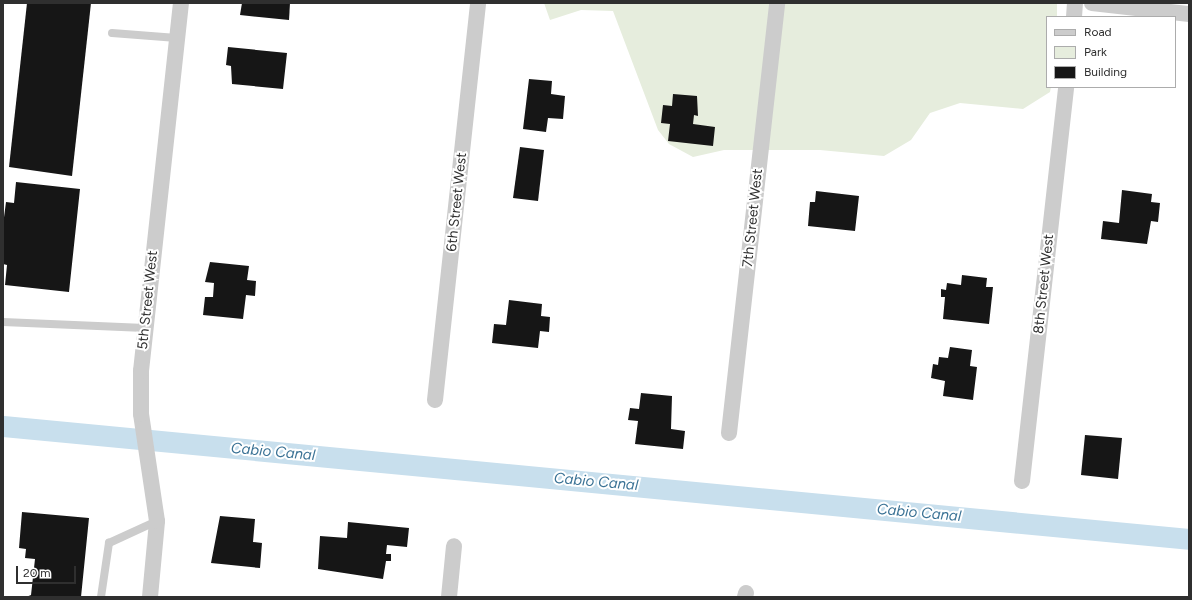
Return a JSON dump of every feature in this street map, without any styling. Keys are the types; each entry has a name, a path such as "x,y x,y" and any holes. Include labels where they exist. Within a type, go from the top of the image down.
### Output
{"street":[{"name":"5th Street West","path":"150,597 157,521 141,414 145,328 181,3"},
{"name":"6th Street West","path":"435,400 478,3"},
{"name":"7th Street West","path":"729,433 777,3"},
{"path":"1074,16 1075,3"},
{"path":"1092,3 1189,14"},
{"name":"8th Street West","path":"1022,481 1066,88"},
{"path":"448,597 454,546"}],"lane":[{"path":"112,33 177,38"},
{"path":"3,322 145,328"},
{"path":"101,597 109,543 157,521"}],"green space":[{"path":"544,3 1057,3 1057,16 1046,16 1046,88 1051,88 1050,92 1023,109 960,103 930,113 911,140 884,156 820,150 724,150 693,157 669,144 658,130 613,11 581,10 550,20"}],"building":[{"path":"27,3 91,3 72,176 9,167"},
{"path":"242,3 290,3 289,20 240,15"},
{"path":"228,47 287,53 283,89 232,84 231,66 226,65"},
{"path":"529,79 552,81 551,94 565,96 563,119 548,118 546,132 523,129"},
{"path":"673,94 697,96 698,116 694,115 693,124 715,127 713,146 668,141 670,124 661,123 663,105 672,106"},
{"path":"520,147 544,150 538,201 513,198"},
{"path":"16,182 80,189 69,292 5,285 7,265 3,264 3,225 6,202 14,203"},
{"path":"1122,190 1152,194 1151,202 1160,203 1158,222 1151,221 1147,244 1101,239 1103,221 1119,223"},
{"path":"816,191 859,196 855,231 808,226 810,202 815,202"},
{"path":"210,262 249,266 247,280 256,281 255,296 246,295 243,319 203,315 205,297 213,297 214,283 205,282"},
{"path":"962,275 987,278 986,287 993,287 989,324 943,319 945,297 941,297 941,289 946,290 947,283 961,285"},
{"path":"509,300 542,304 541,316 550,317 549,332 540,331 538,348 492,343 494,324 506,325"},
{"path":"950,347 972,350 970,366 977,367 973,400 943,396 945,381 931,378 933,364 938,365 939,357 948,358"},
{"path":"641,393 672,396 671,429 685,431 683,449 635,444 638,421 628,420 630,408 639,409"},
{"path":"1085,435 1122,438 1118,479 1081,475"},
{"path":"22,512 89,518 81,597 26,597 31,595 35,559 25,558 26,549 19,548"},
{"path":"220,516 255,519 253,542 262,543 260,568 211,563"},
{"path":"348,522 409,528 407,547 387,545 386,554 391,554 391,561 386,561 383,579 318,569 320,536 347,538"}],"waterway":[{"name":"Cabio Canal","path":"3,426 1189,539"}]}
